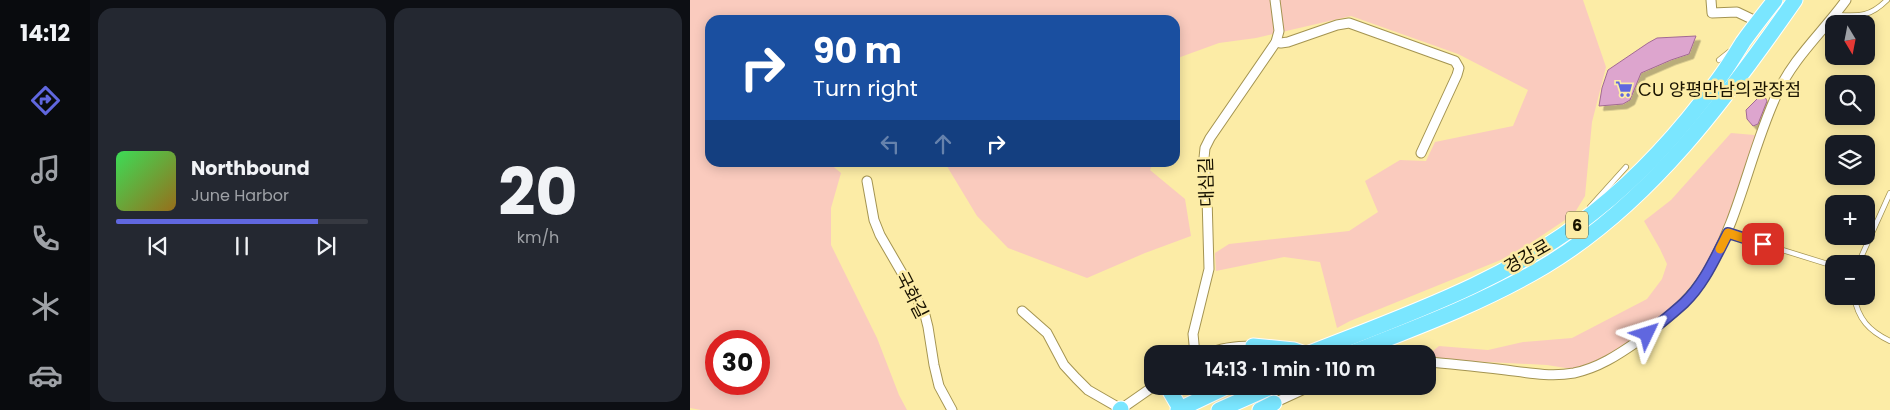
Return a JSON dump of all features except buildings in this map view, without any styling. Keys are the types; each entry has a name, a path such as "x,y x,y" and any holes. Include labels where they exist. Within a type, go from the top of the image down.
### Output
{"highway":[{"name":"경강로","path":"1370,345 1453,312 1518,281 1546,265 1602,227 1652,180 1703,124 1795,0"},
{"name":"경강로","path":"1329,345 1408,314 1478,283 1531,255 1594,213 1620,190 1671,138 1719,80 1771,2"},
{"path":"1172,395 1180,410 1210,395"},
{"path":"1219,410 1273,396"},
{"path":"1260,410 1273,396"}],"street":[{"path":"1274,0 1279,31 1276,42 1281,44 1349,23 1455,61 1459,68 1457,75 1421,153"},
{"path":"1711,0 1712,13 1737,12 1758,22"},
{"path":"1835,15 1846,0"},
{"path":"1436,363 1549,374 1574,373 1590,369 1605,362 1635,343 1684,303 1707,274 1728,233 1763,130 1777,94 1790,68 1825,27"},
{"name":"대심길","path":"1194,345 1193,334 1209,269 1208,197 1204,169 1205,148 1220,122 1276,42"},
{"name":"국화길","path":"867,181 874,220 880,235 924,311 939,386 952,410"},
{"path":"1022,311 1047,333 1064,365 1088,390 1121,410 1144,393"}],"lane":[{"path":"1862,15 1872,11 1887,0"},
{"path":"1719,60 1744,41"},
{"path":"1566,233 1626,167"},
{"path":"1862,255 1890,193"},
{"path":"1728,233 1825,263"},
{"path":"1855,305 1856,310 1865,324 1877,334 1890,341"}],"shaded area":[{"path":"690,0 1583,0 1606,67 1592,122 1585,196 1574,214 1513,255 1337,328 1320,262 1284,257 1216,271 1215,253 1229,244 1349,231 1378,212 1365,181 1400,160 1426,161 1435,142 1513,126 1528,90 1458,54 1351,16 1256,38 1219,43 1180,57 1180,15 705,15 705,167 834,167 841,173 831,208 831,245 877,338 899,395 907,410 701,410 690,408"},
{"path":"1731,133 1766,136 1731,221 1707,266 1673,308 1648,331 1589,367 1572,369 1547,365 1436,359 1436,348 1439,346 1488,350 1523,342 1572,338 1647,299 1662,279 1667,264 1644,221 1671,200"},
{"path":"947,167 1151,167 1150,170 1185,199 1191,236 1087,278 1008,248 977,216"}],"slow traffic":[{"path":"1720,249 1728,233 1743,238"}],"place":[{"name":"CU 양평만남의광장점","path":"1624,89"}],"route":[{"path":"1647,334 1684,303 1697,288 1707,274 1728,233 1763,244"}]}
